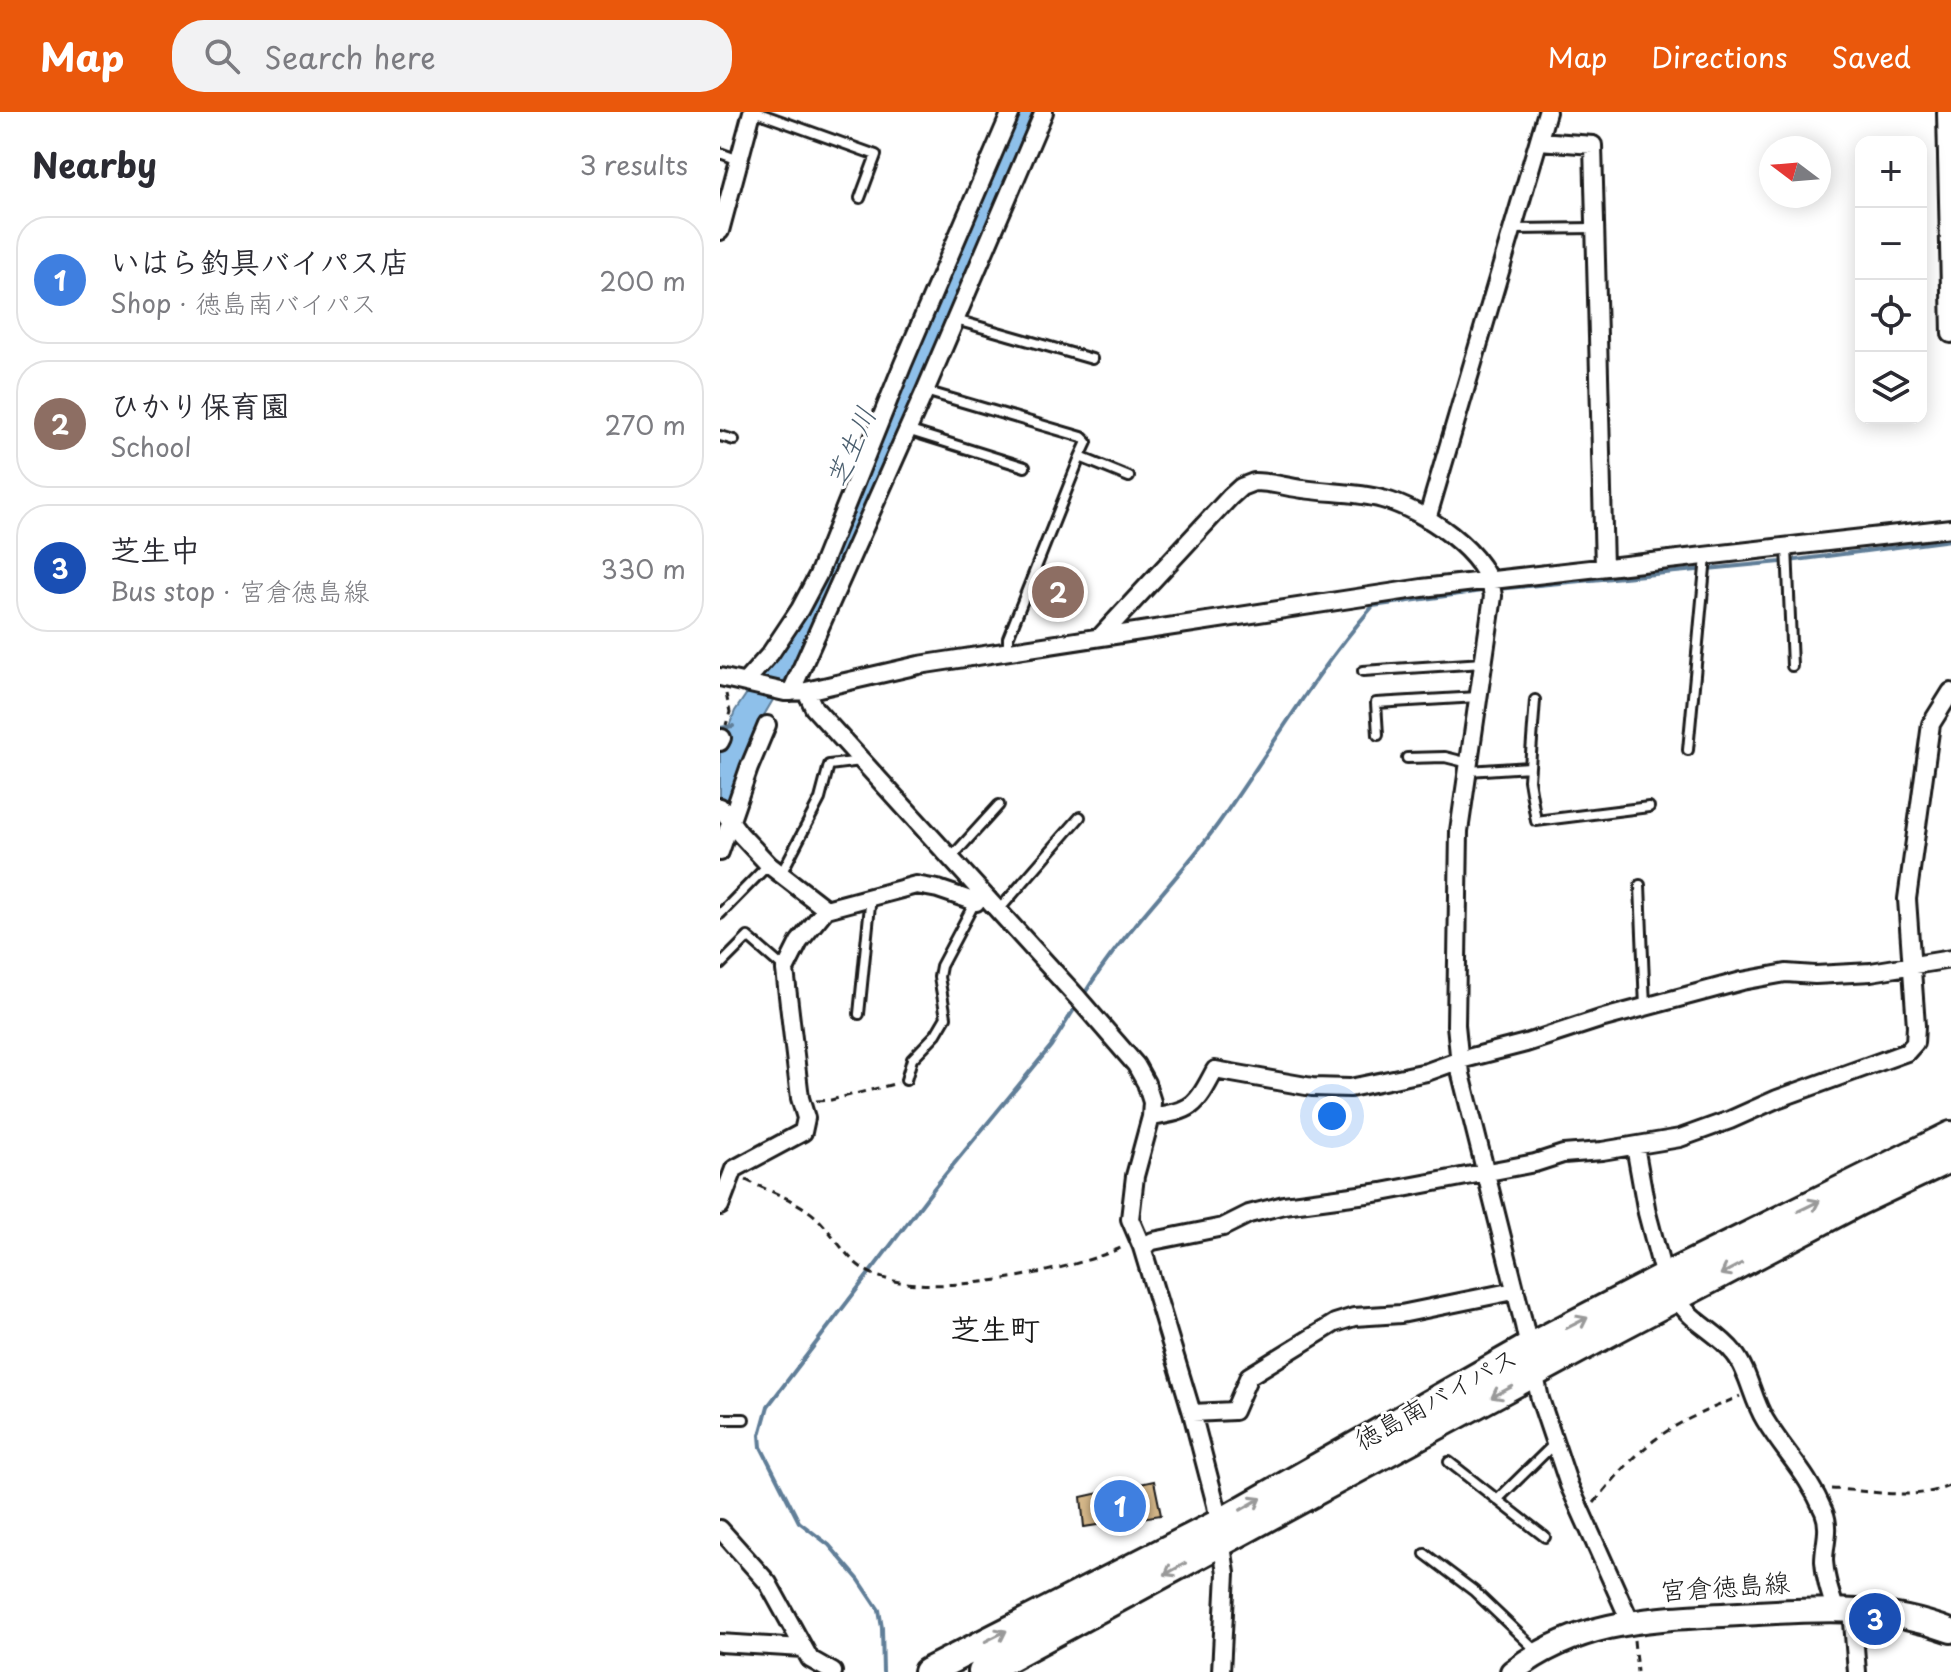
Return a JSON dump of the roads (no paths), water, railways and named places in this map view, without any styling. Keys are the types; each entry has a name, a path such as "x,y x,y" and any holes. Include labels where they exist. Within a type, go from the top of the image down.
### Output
{"highway":[{"name":"徳島南バイパス","path":"927,1672 1220,1533 1534,1374 1670,1288 1951,1135"},
{"name":"徳島南バイパス","path":"982,1672 1527,1348 1670,1288 1951,1158"}],"main road":[{"name":"宮倉徳島線","path":"1512,1672 1539,1653 1591,1631 1630,1621 1844,1609 1896,1614 1951,1631"}],"street":[{"path":"720,231 754,112"},
{"path":"748,683 800,609 818,575 903,364 1011,112"},
{"path":"801,696 907,430 1044,112"},
{"path":"1427,519 1547,112"},
{"path":"1946,112 1951,334"},
{"path":"1539,141 1593,145 1604,567"},
{"path":"1100,637 1230,497 1241,487 1254,482 1381,499 1408,508 1472,554 1492,587 1459,831 1456,1025 1461,1074 1524,1325 1527,1348 1554,1443 1569,1485 1630,1621"},
{"path":"723,678 801,696 919,665 1100,637 1492,587 1604,567 1788,556 1951,528"},
{"path":"1140,1244 1223,1227 1249,1214 1284,1205 1341,1199 1486,1173 1563,1154 1680,1138 1907,1052 1915,1043 1907,899 1931,724 1951,692"},
{"path":"801,696 950,859 979,898 998,911 1080,1002 1136,1065 1146,1083 1152,1102 1151,1117 1131,1202 1130,1219 1208,1469 1226,1573 1221,1672"},
{"path":"720,852 727,815 767,725"},
{"path":"727,815 740,834 775,870 826,909"},
{"path":"720,1206 727,1166 803,1132 806,1118 800,1098 785,970 799,942 826,909 916,885 979,898"},
{"path":"1151,1117 1182,1111 1194,1105 1215,1070 1312,1087 1350,1088 1427,1072 1742,981 1786,973 1815,975 1911,968 1951,959"},
{"path":"1635,1146 1647,1213 1670,1288 1683,1309 1735,1354 1763,1417 1800,1466 1826,1517 1826,1581 1844,1609 1857,1672"},
{"path":"1192,1413 1234,1411 1249,1376 1335,1323 1354,1317 1401,1314 1514,1291"},
{"path":"720,1529 768,1583 810,1659 833,1672"},
{"path":"720,1643 803,1648"}],"lane":[{"path":"754,112 876,155 860,198"},
{"path":"720,153 739,160"},
{"path":"1513,229 1596,228"},
{"path":"956,320 1092,359"},
{"path":"925,391 1082,437 1087,442 1008,638 1008,651"},
{"path":"907,430 1025,467"},
{"path":"720,436 734,440"},
{"path":"1080,457 1129,477"},
{"path":"1788,556 1792,666"},
{"path":"1688,750 1706,561"},
{"path":"1363,671 1483,663"},
{"path":"1378,735 1376,703 1478,697"},
{"path":"1535,700 1529,780 1536,821 1649,807"},
{"path":"1407,758 1445,757 1468,767 1530,767"},
{"path":"720,914 775,870 820,799 829,765 861,761"},
{"path":"950,859 999,805"},
{"path":"998,911 1080,817"},
{"path":"1640,885 1645,1007"},
{"path":"859,1014 871,895"},
{"path":"906,1080 912,1059 936,1034 946,1017 939,977 941,966 979,898"},
{"path":"720,965 748,937 785,970"},
{"path":"720,1419 744,1419"},
{"path":"1498,1499 1554,1443"},
{"path":"1449,1462 1545,1537"},
{"path":"1425,1554 1474,1591 1539,1653"}],"water":[{"path":"1014,112 1033,112 804,647 760,722 720,833 720,749 735,711 806,605"}],"waterway":[{"path":"1497,589 1781,562 1951,540"},
{"path":"1083,996 1114,951 1218,824 1312,686 1373,606 1489,590"},
{"path":"720,728 733,726"},
{"path":"883,1672 879,1610 859,1580 829,1545 799,1522 761,1447 760,1435 768,1406 935,1187 1051,1046 1078,1003"}],"place":[{"name":"ひかり保育園","path":"1058,592"},
{"name":"いはら釣具バイパス店","path":"1120,1506"},
{"name":"芝生中","path":"1875,1619"}],"district":[{"name":"芝生町","path":"995,1330"}],"water label":[{"name":"芝生川","path":"851,447"}]}
